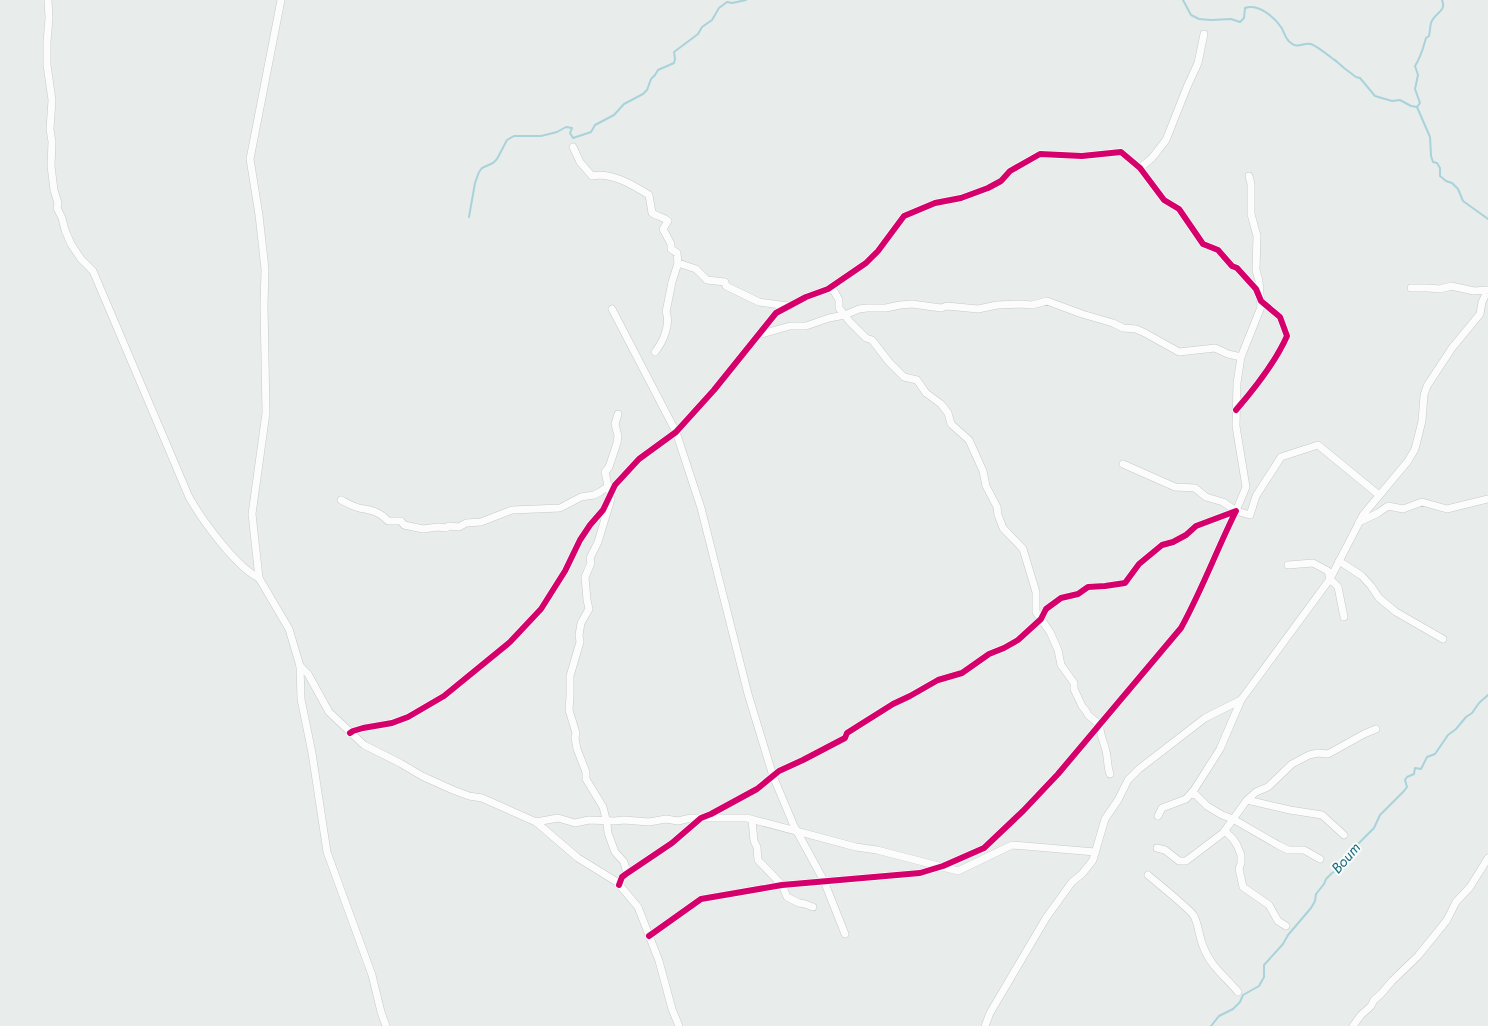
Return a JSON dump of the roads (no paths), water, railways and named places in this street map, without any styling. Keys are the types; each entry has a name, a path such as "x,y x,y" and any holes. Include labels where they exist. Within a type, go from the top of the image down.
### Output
{"street":[{"path":"48,0 49,18 46,42 47,65 52,100 50,129 52,142 51,166 54,190 58,203 57,208 62,218 64,230 81,259 93,271 189,498 205,522 230,553 252,575 259,578"},
{"path":"281,0 250,159 259,215 265,269 264,306 266,413 252,514 259,578 289,629 300,666 301,699 312,754 327,852 372,975 386,1026"},
{"path":"1140,168 1152,158 1166,140 1198,63 1204,34"},
{"path":"573,147 580,162 592,176 601,175 618,179 637,187 649,195 652,213 662,216 668,221 663,229 672,249 677,253 678,263 672,282 666,312 667,328 662,342 656,352"},
{"path":"350,733 363,728 392,723 408,717 444,696 510,642 541,609 565,571 580,540 603,510 609,491 616,486 642,455 676,432 714,390 776,313 806,297 828,289 866,263 878,251 904,216 935,203 961,198 988,188 1001,181 1013,168 1040,154 1082,156 1122,152 1140,168 1164,200 1180,209 1204,244 1218,250 1232,266 1237,268 1256,289 1261,302 1280,317 1287,336 1280,352 1254,389 1236,410"},
{"path":"649,936 701,899 782,885 920,873 943,866 984,848 1043,790 1100,725 1181,628 1194,604 1246,487 1236,426 1237,383 1241,357 1259,312 1261,302 1259,281 1256,270 1257,236 1251,214 1251,184 1249,176"},
{"path":"678,263 696,269 707,280 725,282 726,286 759,302 788,306"},
{"path":"1158,816 1162,808 1186,799 1191,794 1220,749 1241,700 1330,579 1363,515 1408,461 1415,449 1422,421 1424,395 1427,386 1452,348 1480,314 1482,302 1488,290 1474,291 1451,286 1440,289 1411,288"},
{"path":"828,289 834,291 838,296 839,308 850,322 866,338 872,340 889,362 904,377 917,380 926,393 941,404 948,413 951,424 969,440 983,471 986,486 997,507 998,515 1003,528 1023,549 1036,592 1036,612 1050,632 1058,650 1061,665 1074,683 1074,689 1082,706 1088,715 1100,725 1110,774"},
{"path":"758,335 790,326 806,326 829,318 845,315 859,309 874,307 886,308 912,304 941,308 947,306 978,309 997,305 1032,305 1047,300 1123,328 1136,329 1179,352 1215,348 1228,354 1241,357"},
{"path":"612,308 676,432 701,508 748,694 773,776 796,831 824,882 845,934"},
{"path":"618,414 615,424 618,436 617,443 610,466 605,472 609,491 608,509 598,542 590,558 591,564 585,577 589,609 581,623 579,635 580,642 570,676 568,710 576,733 576,743 586,772 586,779 603,808 608,833 615,852 624,862 627,873"},
{"path":"1123,464 1175,487 1195,488 1206,498 1223,502 1236,511 1250,515 1256,496 1281,457 1318,445 1379,495"},
{"path":"341,500 351,505 366,508 383,515 388,520 401,521 404,525 423,528 446,528 449,526 459,527 466,523 482,522 512,510 560,508 581,497 594,495 604,489 609,491"},
{"path":"1359,522 1378,513 1388,506 1403,509 1422,502 1448,509 1488,499"},
{"path":"619,885 622,877 672,843 701,818 757,789 779,771 845,738 848,733 869,718 938,680 962,673 989,654 1018,640 1041,619 1046,610 1061,598 1078,594 1088,587 1125,583 1138,564 1162,545 1173,542 1186,535 1196,526 1236,511"},
{"path":"1339,561 1362,576 1379,598 1396,612 1442,639"},
{"path":"1288,565 1313,563 1328,571 1330,579 1338,587 1344,617"},
{"path":"300,666 308,674 329,712 364,745 422,776 453,790 469,796 482,798 536,822 578,858 617,882 638,907 659,961 678,1026"},
{"path":"985,1026 990,1013 1046,918 1072,882 1082,874 1093,860 1105,819 1118,800 1128,780 1144,765 1205,718 1241,700"},
{"path":"1156,848 1165,850 1179,861 1186,860 1213,842 1224,831 1247,800 1256,792 1268,787 1292,764 1309,755 1318,753 1328,754 1376,729"},
{"path":"1191,794 1196,795 1207,806 1222,815 1233,819 1288,850 1304,850 1320,859"},
{"path":"1247,800 1290,810 1322,815 1344,835"},
{"path":"536,822 558,818 575,823 589,820 649,822 666,819 678,821 691,818 752,820 856,847 877,850 887,854 943,866 958,871 1012,845 1095,852"},
{"path":"752,820 758,860 782,885 787,897 799,903 813,907"},
{"path":"1224,831 1233,839 1241,855 1239,870 1243,887 1269,905 1278,921 1286,926"},
{"path":"1353,1026 1361,1015 1371,1006 1374,1000 1418,956 1436,934 1447,920 1456,902 1470,887 1488,858"},
{"path":"1148,875 1194,916 1202,946 1215,968 1228,979 1238,992"}],"waterway":[{"path":"469,217 475,183 479,172 482,168 493,163 497,159 507,140 514,136 541,136 557,132 566,127 572,128 570,133 573,138 591,132 595,125 614,115 624,104 643,94 647,90 651,79 658,70 674,63 674,52 698,34 702,27 712,20 719,8 727,2 732,3 746,0"},
{"path":"1183,0 1191,15 1199,19 1231,19 1240,22 1244,18 1245,8 1255,7 1260,9 1270,15 1278,23 1287,40 1294,45 1311,44 1317,47 1356,77 1360,78 1375,96 1392,101 1400,100 1411,106 1417,107"},
{"path":"1417,107 1420,103 1415,89 1418,75 1415,66 1423,49 1426,38 1429,36 1433,20 1442,10 1442,0"},
{"path":"1417,107 1430,137 1431,156 1433,162 1437,163 1440,168 1440,176 1446,181 1452,183 1458,189 1463,201 1488,219"},
{"name":"Boum","path":"1211,1026 1219,1016 1233,1009 1240,1002 1243,995 1259,986 1264,977 1264,965 1283,944 1288,935 1311,908 1315,901 1316,894 1326,879 1339,869 1344,861 1354,853 1356,846 1374,828 1380,815 1404,791 1407,787 1405,780 1407,777 1414,774 1415,768 1421,769 1427,757 1435,754 1448,735 1456,729 1488,695"}]}
